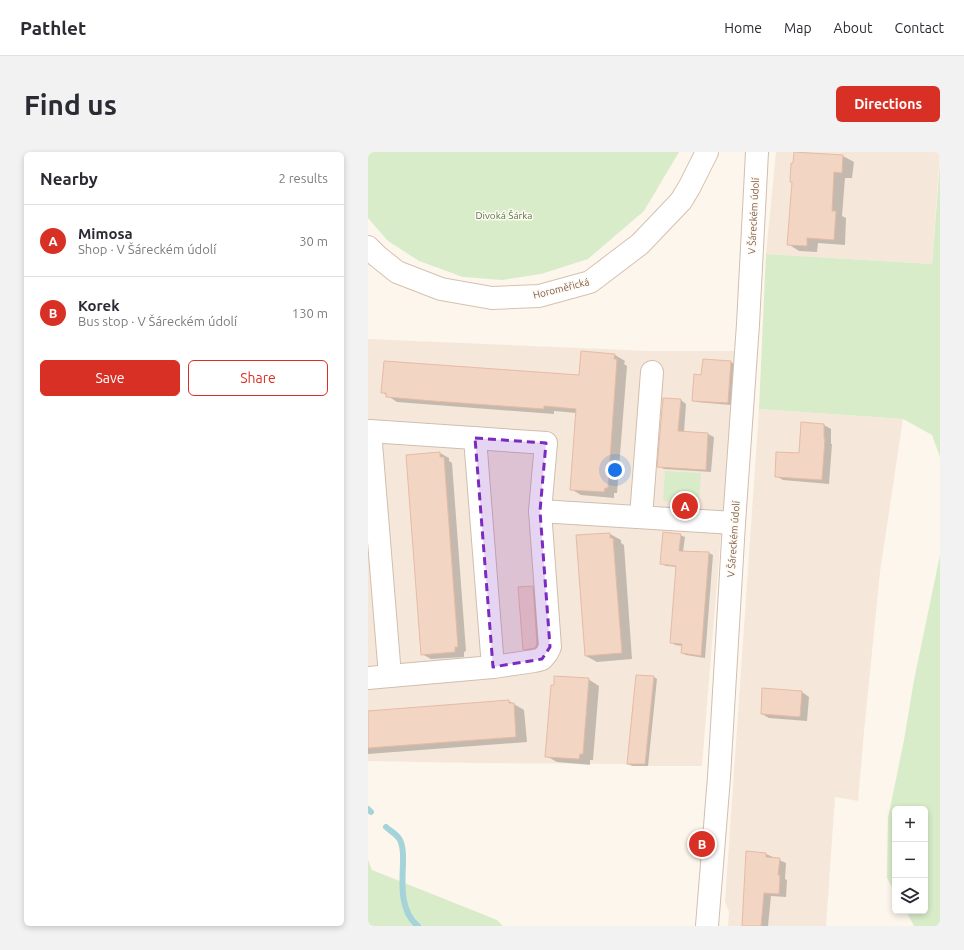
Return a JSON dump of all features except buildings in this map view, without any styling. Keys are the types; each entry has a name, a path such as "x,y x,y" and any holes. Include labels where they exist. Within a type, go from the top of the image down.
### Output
{"street":[{"name":"Horoměřická","path":"368,247 398,272 441,289 492,298 539,296 590,282 640,244 681,201 707,152"},
{"name":"V Šáreckém údolí","path":"707,926 719,777 734,523 748,324 757,152"},
{"path":"641,517 652,372"},
{"path":"368,678 493,667 542,659 547,653 550,647 540,511 546,442 370,431 390,676"},
{"path":"475,438 493,667"},
{"path":"540,511 734,523"}],"highlighted area":[{"path":"475,438 546,443 540,511 550,647 542,659 493,667"}],"shaded area":[{"path":"776,152 940,152 932,264 766,254"},
{"path":"368,339 649,351 736,351 702,766 368,761"},
{"path":"759,409 903,419 880,572 858,801 835,797 826,926 728,926 729,912 725,902"}],"green space":[{"name":"Divoká Šárka","path":"368,152 679,152 644,211 588,259 541,274 502,280 463,277 419,261 388,241 368,218"},
{"path":"940,162 940,457 932,435 903,419 759,409 766,254 932,264"},
{"path":"665,471 701,473 699,503 663,501"},
{"path":"940,555 940,926 914,926 908,914 928,914 928,806 892,806 892,887 887,878 888,818 904,740 914,680"},
{"path":"368,860 372,870 497,920 503,926 368,926"}],"waterway":[{"path":"368,809 371,812"},
{"path":"386,827 397,836 401,843 403,852 403,898 408,913 418,926"}],"place":[{"name":"Mimosa","path":"685,506"},
{"name":"Korek","path":"702,844"}]}
